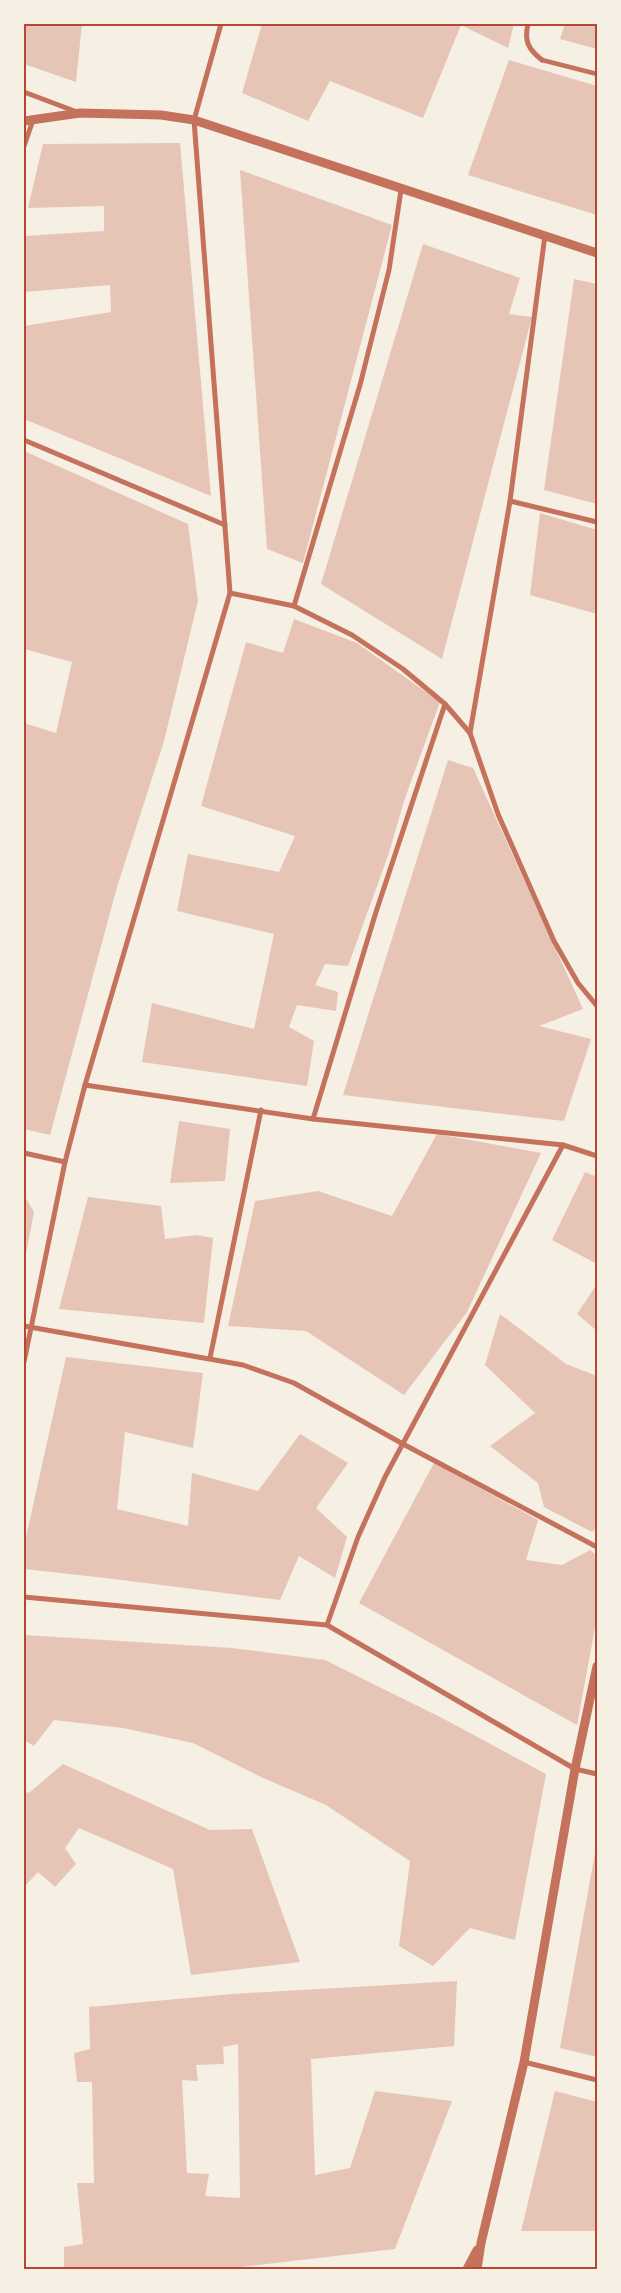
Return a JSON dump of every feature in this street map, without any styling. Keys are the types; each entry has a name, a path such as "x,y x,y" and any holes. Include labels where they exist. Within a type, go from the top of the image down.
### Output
{"street":[{"path":"24,1362 65,1162 85,1085 230,593 194,120 221,24"},
{"path":"528,24 525,35 527,45 542,60 597,74"},
{"path":"24,92 80,113"},
{"path":"24,146 28,120 80,113 161,115 194,120 401,190 597,253"},
{"path":"294,606 360,385 389,270 401,190"},
{"path":"470,733 510,501 545,235"},
{"path":"24,440 225,525"},
{"path":"510,501 597,522"},
{"path":"230,593 294,606 352,635 404,669 445,704 470,733 498,814 554,941 578,983 597,1006"},
{"path":"313,1119 376,912 445,704"},
{"path":"85,1085 313,1119 563,1145 597,1156"},
{"path":"210,1358 261,1110"},
{"path":"327,1625 370,1508 563,1145"},
{"path":"24,1153 65,1162"},
{"path":"24,1326 243,1365 294,1384 597,1547"},
{"path":"24,1598 327,1625 575,1769 597,1774"},
{"path":"476,2269 524,2062 575,1769 597,1666"},
{"path":"524,2062 597,2080"},
{"path":"467,2269 481,2243"}],"building":[{"path":"24,24 82,24 76,82 24,64"},
{"path":"262,24 514,24 508,48 461,25 423,118 330,81 308,121 242,93"},
{"path":"565,24 597,24 597,49 560,39"},
{"path":"509,60 597,86 597,215 468,175"},
{"path":"180,143 211,496 24,419 24,326 111,312 110,285 24,292 24,236 104,231 104,206 28,208 43,144"},
{"path":"240,170 392,225 303,563 267,549"},
{"path":"423,244 520,278 509,314 532,317 442,659 321,584"},
{"path":"574,279 597,284 597,504 544,490"},
{"path":"24,451 188,524 198,601 164,741 117,887 50,1135 24,1129 24,723 56,733 72,662 24,649"},
{"path":"540,513 597,530 597,614 530,595"},
{"path":"294,619 357,643 440,702 405,798 389,853 348,966 325,964 315,985 338,992 336,1011 297,1005 289,1027 314,1041 307,1086 142,1062 152,1003 254,1029 274,934 177,911 188,854 279,872 295,836 201,806 246,642 283,653"},
{"path":"448,760 473,768 583,1009 539,1026 591,1039 564,1121 343,1095"},
{"path":"179,1121 230,1129 225,1181 170,1183"},
{"path":"437,1134 541,1153 467,1312 404,1395 306,1331 228,1326 255,1201 318,1191 392,1216"},
{"path":"585,1172 597,1177 597,1264 552,1240"},
{"path":"24,1195 34,1212 25,1259 24,1259"},
{"path":"88,1197 161,1206 165,1239 197,1235 213,1238 204,1323 59,1309"},
{"path":"597,1284 597,1331 577,1314"},
{"path":"500,1314 566,1364 597,1376 597,1527 592,1532 544,1507 538,1483 490,1446 535,1413 485,1365"},
{"path":"66,1357 203,1373 193,1448 125,1432 117,1509 188,1526 192,1473 258,1491 300,1434 348,1463 316,1508 347,1537 335,1578 299,1556 280,1600 24,1569 24,1546"},
{"path":"434,1463 538,1520 526,1560 562,1565 590,1550 597,1556 597,1617 577,1725 359,1603"},
{"path":"24,1635 232,1648 325,1660 444,1719 546,1774 515,1940 470,1928 433,1966 399,1946 410,1861 326,1805 263,1778 193,1743 123,1728 54,1720 34,1746 24,1740"},
{"path":"63,1764 210,1830 252,1829 300,1962 191,1975 173,1869 79,1828 65,1848 76,1864 55,1887 38,1872 24,1887 24,1791 29,1793"},
{"path":"597,1847 597,2057 560,2048"},
{"path":"457,1981 454,2046 311,2059 315,2175 350,2168 375,2091 452,2101 395,2249 241,2267 64,2269 64,2247 83,2244 77,2183 94,2183 92,2082 77,2082 74,2053 90,2049 89,2007 232,1994","holes":["238,2044 240,2198 205,2196 209,2174 187,2173 182,2080 198,2081 196,2065 224,2064 223,2047"]},
{"path":"555,2091 597,2102 597,2231 521,2231"}]}
